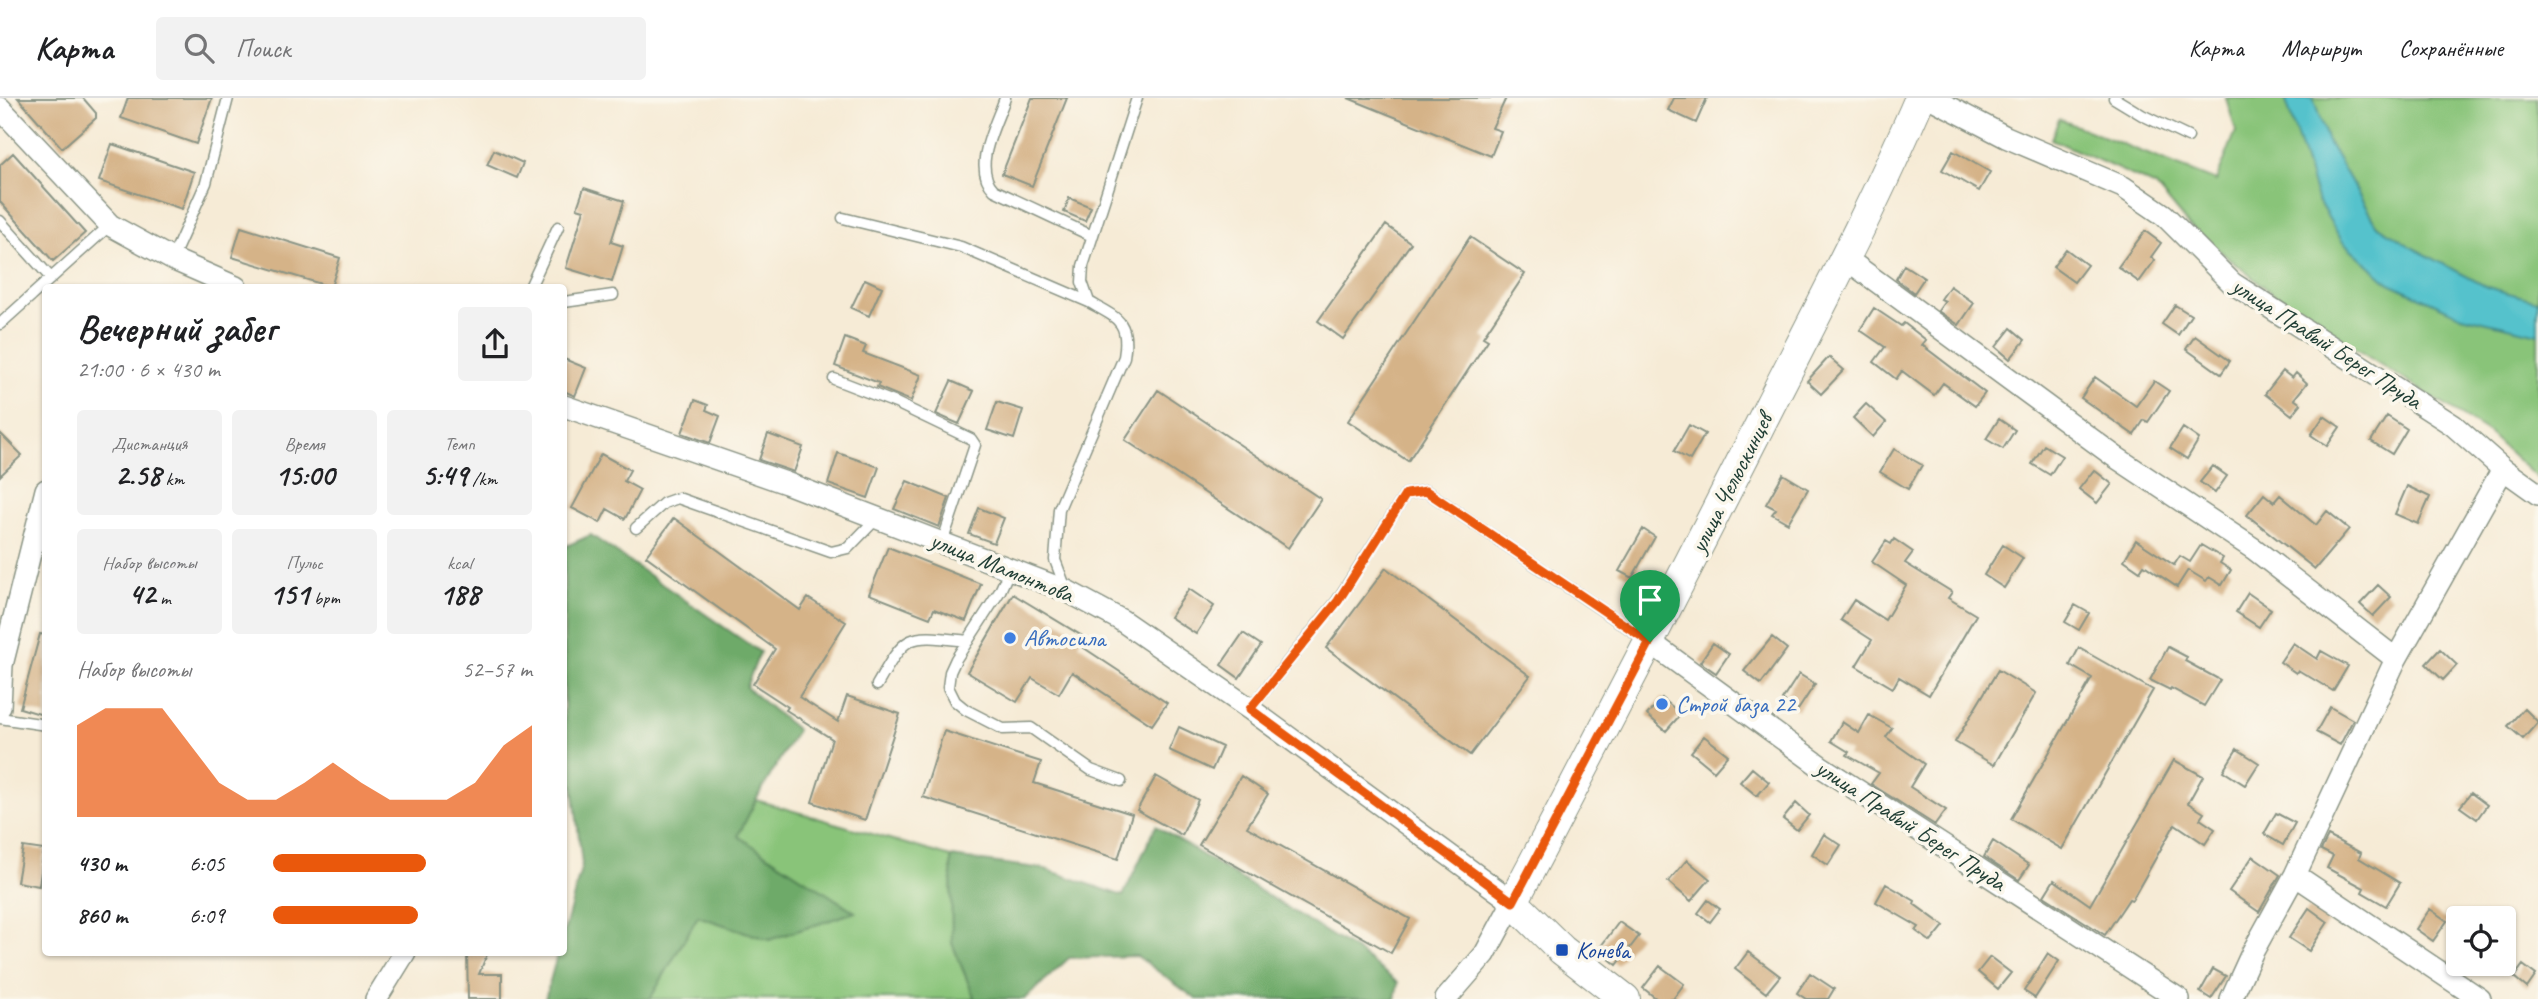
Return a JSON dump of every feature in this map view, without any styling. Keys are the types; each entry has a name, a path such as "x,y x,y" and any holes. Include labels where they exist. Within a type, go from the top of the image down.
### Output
{"main road":[{"name":"улица Челюскинцев","path":"1513,902 1650,642 1886,176 1921,99"},
{"name":"улица Мамонтова","path":"1513,902 1562,950 1625,999"}],"street":[{"name":"улица Правый Берег Пруда","path":"1921,99 2123,187 2164,215 2232,283 2453,425 2502,469 2538,495"},
{"path":"0,108 110,225 219,284"},
{"path":"1845,258 2114,456 2254,549 2396,659"},
{"name":"улица Мамонтова","path":"567,407 786,483 1067,591 1121,620 1250,709 1513,902"},
{"path":"2231,999 2252,953 2295,875 2396,659 2502,469"},
{"path":"0,707 1,665 42,508"},
{"name":"улица Правый Берег Пруда","path":"1650,642 1820,766 2179,999"},
{"path":"2295,875 2480,999"},
{"path":"1446,999 1485,954 1513,902"},
{"path":"376,999 403,956"}],"lane":[{"path":"172,259 206,183 228,98"},
{"path":"1005,98 983,163 986,183 994,190 1092,236"},
{"path":"1089,302 1082,282 1083,266 1137,98"},
{"path":"2114,98 2188,137"},
{"path":"843,218 961,247 1089,302 1115,317 1122,326 1127,338 1124,357 1059,509 1055,561 1067,591"},
{"path":"0,221 50,277"},
{"path":"43,284 110,225"},
{"path":"531,284 558,227"},
{"path":"0,324 42,285"},
{"path":"567,302 613,295"},
{"path":"834,379 896,403 971,439 975,445 942,543"},
{"path":"1250,709 1338,601 1406,494 1426,491 1650,642"},
{"path":"636,527 664,503 678,498 831,552 848,548 877,518"},
{"path":"1010,569 1000,591 950,672 948,687 955,701 966,710 1003,729 1031,728 1091,769 1121,781"},
{"path":"877,685 897,650 911,639 937,637 968,641"},
{"path":"0,718 42,724"}],"green space":[{"path":"2226,98 2538,98 2538,479 2486,431 2289,307 2188,225 2156,186 2051,139 2059,119 2216,181 2236,131"},
{"path":"591,535 760,652 746,687 797,730 738,836 855,912 769,940 698,916 650,999 545,999 557,956 567,956 567,921 582,865 573,785 567,779 567,546"},
{"path":"756,800 951,857 952,943 975,999 650,999 698,916 769,940 855,912 737,836"},
{"path":"1156,826 1358,952 1398,983 1395,999 1196,999 1137,956 1069,958 1025,999 975,999 952,943 951,857 1045,869 1123,896"}],"water":[{"path":"2285,98 2313,98 2328,142 2376,224 2413,248 2487,287 2538,301 2538,334 2462,316 2389,283 2342,241 2317,199"}],"building":[{"path":"18,98 83,98 96,113 96,118 62,148"},
{"path":"128,98 212,98 196,144 121,118"},
{"path":"1032,98 1067,98 1032,186 1002,174"},
{"path":"1348,98 1506,98 1492,128 1501,131 1491,156"},
{"path":"1674,98 1707,98 1696,123 1668,110"},
{"path":"112,144 194,172 182,209 99,181"},
{"path":"494,150 523,163 517,178 487,165"},
{"path":"1953,151 1990,172 1979,191 1942,170"},
{"path":"13,153 85,233 53,261 0,202 0,165"},
{"path":"584,188 624,201 611,242 623,246 612,282 566,268 584,210 577,208"},
{"path":"1069,198 1091,207 1085,221 1064,212"},
{"path":"1386,225 1411,243 1343,339 1318,321"},
{"path":"241,227 340,258 332,284 321,284 232,257"},
{"path":"2145,231 2161,243 2151,257 2155,260 2139,282 2118,267"},
{"path":"1470,237 1525,274 1483,337 1488,340 1408,461 1348,421"},
{"path":"2066,249 2087,265 2074,282 2053,267"},
{"path":"1904,265 1924,278 1914,293 1896,279"},
{"path":"865,279 882,287 869,316 851,308"},
{"path":"1950,286 1974,303 1959,325 1938,311 1945,301 1941,299"},
{"path":"2175,305 2191,315 2178,335 2162,324"},
{"path":"1874,308 1901,326 1904,323 1926,340 1922,345 1985,393 1975,406 1943,383 1934,395 1902,371 1896,379 1874,362 1885,347 1860,330"},
{"path":"2011,328 2025,340 2010,359 1996,347"},
{"path":"2195,336 2230,361 2221,374 2186,349"},
{"path":"845,338 866,346 863,353 921,375 911,401 877,387 879,383 835,366"},
{"path":"1829,357 1844,370 1821,394 1807,381"},
{"path":"567,360 586,368 575,396 567,392"},
{"path":"2283,371 2292,378 2296,373 2307,383 2294,399 2301,404 2292,415 2265,394"},
{"path":"2095,377 2136,406 2154,381 2169,391 2148,422 2144,420 2134,435 2081,398"},
{"path":"951,381 974,391 959,424 936,414"},
{"path":"1158,390 1321,499 1288,548 1125,440"},
{"path":"695,400 708,405 706,410 720,416 710,443 682,433"},
{"path":"997,402 1023,410 1014,439 987,430"},
{"path":"1866,404 1886,422 1873,437 1853,418"},
{"path":"2324,416 2340,427 2327,446 2311,435"},
{"path":"2387,416 2407,429 2392,454 2371,441"},
{"path":"1999,419 2015,430 2003,449 1986,439"},
{"path":"1689,425 1705,434 1690,460 1674,451"},
{"path":"2183,428 2199,439 2187,459 2170,448"},
{"path":"0,433 22,455 0,476"},
{"path":"768,434 803,447 794,472 759,460"},
{"path":"2044,445 2062,456 2050,475 2032,464"},
{"path":"1894,449 1922,465 1908,489 1880,472"},
{"path":"838,453 879,467 868,498 828,484"},
{"path":"601,454 630,470 624,481 640,490 625,519 607,509 600,523 572,508"},
{"path":"2213,466 2227,476 2215,493 2200,482"},
{"path":"2094,470 2112,484 2097,503 2079,489"},
{"path":"1783,474 1808,489 1788,523 1772,514 1776,509 1766,504"},
{"path":"907,481 949,498 939,527 894,509"},
{"path":"2407,486 2430,497 2418,524 2395,514"},
{"path":"2264,494 2274,502 2280,495 2316,525 2327,511 2349,529 2315,569 2247,515"},
{"path":"979,508 1004,518 994,543 969,534"},
{"path":"674,518 800,610 808,598 846,622 799,697 838,722 847,696 900,714 865,820 812,802 832,739 786,710 788,707 753,684 775,649 646,556"},
{"path":"1643,529 1655,537 1632,578 1619,571"},
{"path":"1894,539 1913,552 1905,563 1952,592 1948,598 1976,615 1929,695 1899,677 1893,688 1856,666 1872,640 1841,620 1854,600 1885,620 1906,585 1872,562 1886,541 1891,544"},
{"path":"2136,540 2174,565 2180,556 2190,562 2201,545 2223,558 2220,563 2231,570 2222,585 2209,577 2206,581 2188,570 2177,587 2144,565 2140,571 2124,560"},
{"path":"2003,545 2023,558 2004,588 1984,575"},
{"path":"888,547 981,584 966,621 934,609 930,618 869,594"},
{"path":"1386,568 1530,676 1470,755 1326,648"},
{"path":"2378,585 2391,597 2373,616 2360,604"},
{"path":"1189,589 1214,606 1196,634 1170,617"},
{"path":"2248,593 2271,609 2259,627 2236,612"},
{"path":"1013,594 1082,636 1078,644 1167,703 1152,725 1072,672 1059,694 1032,678 1017,702 967,672"},
{"path":"2075,605 2089,613 2079,630 2065,622"},
{"path":"1243,633 1261,645 1239,678 1221,665"},
{"path":"40,634 42,634 42,715 20,708"},
{"path":"1772,637 1787,649 1761,684 1744,671"},
{"path":"1713,643 1729,654 1716,673 1700,662"},
{"path":"2293,643 2317,659 2321,651 2348,666 2333,691 2280,662"},
{"path":"2168,647 2187,657 2185,661 2220,680 2204,706 2150,680"},
{"path":"2079,648 2153,690 2062,849 2011,819 2092,678 2070,665"},
{"path":"2440,649 2457,665 2443,680 2426,664"},
{"path":"1998,670 2036,693 1994,765 1955,742"},
{"path":"1799,674 1815,684 1798,710 1782,700"},
{"path":"1662,698 1681,714 1666,731 1647,715"},
{"path":"2330,707 2353,720 2340,745 2316,732"},
{"path":"2524,708 2538,722 2523,739 2508,726"},
{"path":"1869,715 1892,728 1886,737 1924,764 1910,787 1946,810 1935,825 1871,784 1879,773 1847,755 1849,752 1831,741 1842,722 1859,733"},
{"path":"1179,727 1222,747 1212,770 1169,750"},
{"path":"944,731 1041,762 1034,783 1132,814 1118,859 923,797"},
{"path":"1704,736 1728,755 1714,771 1691,752"},
{"path":"2237,749 2259,763 2245,785 2223,771"},
{"path":"2174,760 2203,776 2188,803 2204,813 2200,819 2215,829 2205,844 2175,824 2132,900 2129,899 2105,935 2044,896 2054,880 2090,905"},
{"path":"1752,768 1769,782 1757,796 1740,782"},
{"path":"1156,776 1198,800 1182,835 1137,810"},
{"path":"1241,776 1268,794 1247,827 1410,919 1391,953 1199,845"},
{"path":"2471,793 2487,805 2477,819 2460,807"},
{"path":"1796,803 1809,815 1797,830 1783,819"},
{"path":"2276,813 2295,823 2283,845 2264,834"},
{"path":"1824,834 1841,845 1828,865 1812,854"},
{"path":"2328,836 2361,853 2359,858 2400,883 2386,906 2362,892 2364,888 2327,868 2333,856 2321,850"},
{"path":"1993,841 2029,865 2019,880 1984,857"},
{"path":"23,847 42,850 39,886 17,882"},
{"path":"2253,856 2280,875 2259,912 2229,891"},
{"path":"1687,860 1710,879 1691,901 1668,882"},
{"path":"1886,884 1915,901 1914,904 1944,926 1931,942 1916,931 1919,927 1876,902"},
{"path":"1708,900 1720,909 1710,922 1698,913"},
{"path":"2309,908 2328,922 2309,951 2289,938"},
{"path":"2430,909 2446,920 2433,941 2416,929"},
{"path":"1619,922 1639,936 1617,965 1598,950"},
{"path":"1748,952 1780,976 1766,993 1735,969"},
{"path":"2048,953 2059,961 2035,998 2024,991"},
{"path":"467,956 486,956 479,974 502,974 502,999 468,999"},
{"path":"1990,957 2011,973 1998,989 1978,972"},
{"path":"2523,965 2536,975 2527,988 2514,977"},
{"path":"1660,966 1684,984 1673,999 1657,999 1643,988"},
{"path":"2213,969 2226,976 2211,999 2200,992"},
{"path":"1810,973 1834,989 1828,999 1806,999 1797,993"}],"place":[{"name":"Автосила","path":"1010,638"},
{"name":"Строй база 22","path":"1662,704"},
{"name":"Конева","path":"1562,950"}],"route":[{"path":"1426,491 1650,642 1513,902 1420,831 1250,709 1338,601 1406,494 1426,491"}]}
